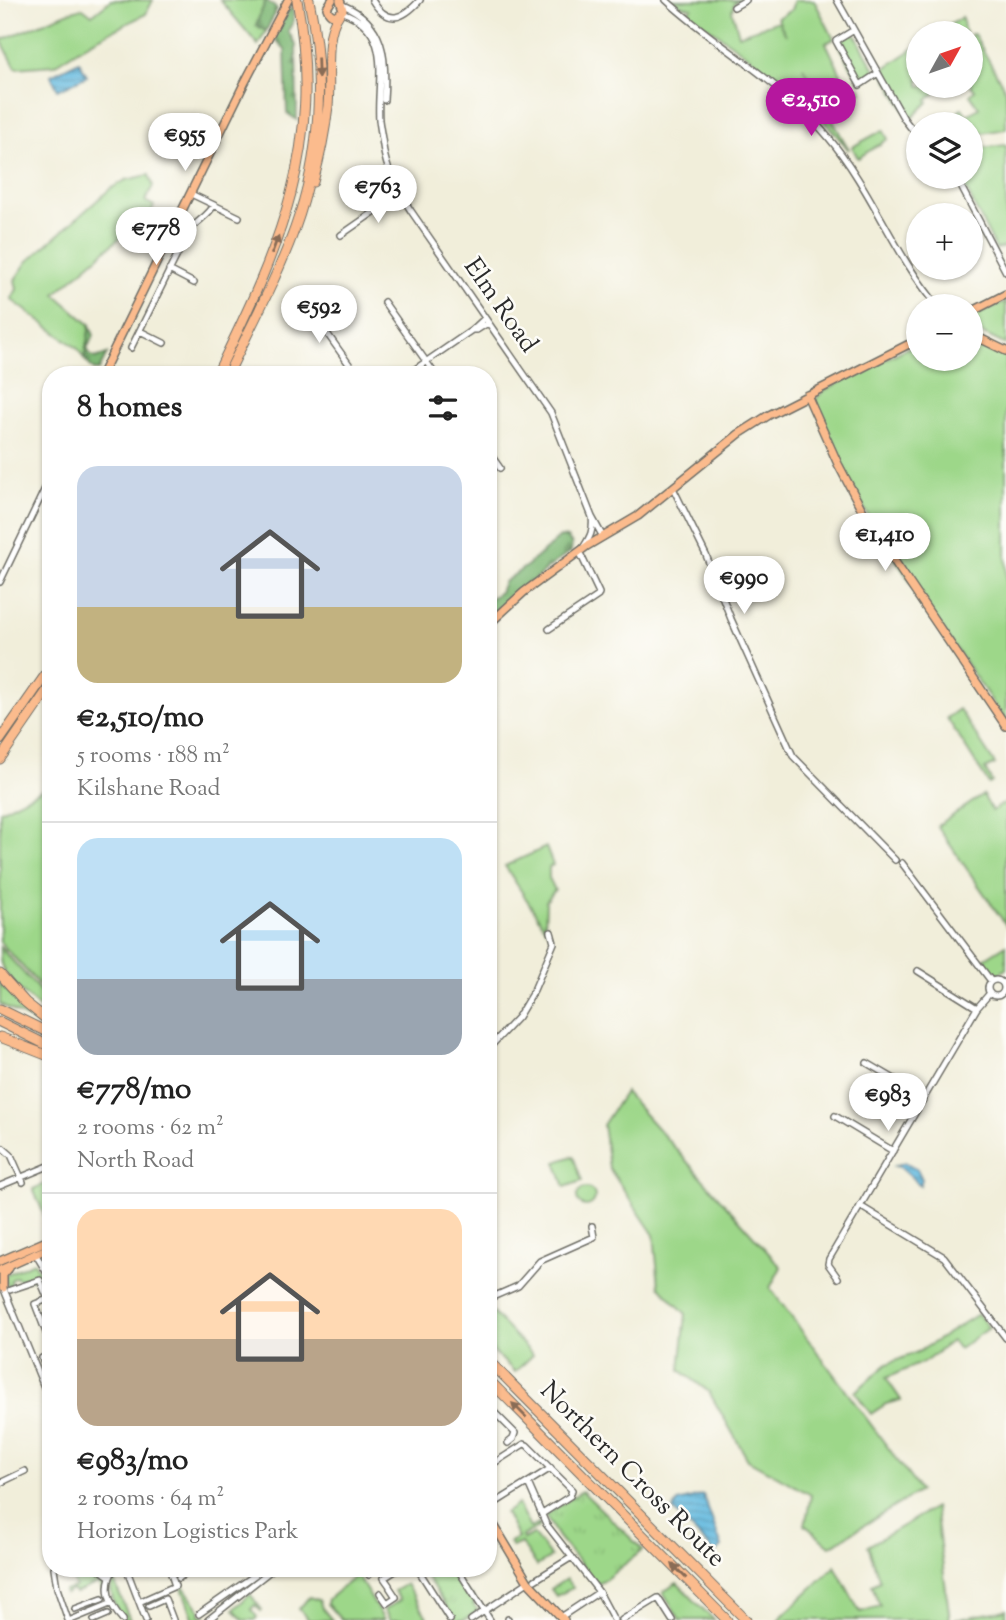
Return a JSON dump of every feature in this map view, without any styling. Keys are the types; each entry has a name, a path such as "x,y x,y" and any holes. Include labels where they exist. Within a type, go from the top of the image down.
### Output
{"highway":[{"path":"221,366 273,250 289,204 300,159 306,80 296,0"},
{"path":"232,366 280,266 295,228 308,179 318,100 317,55 309,0"},
{"path":"238,353 285,261 314,181 328,106 330,34 340,5"},
{"path":"0,740 42,680"},
{"path":"0,759 42,698"},
{"path":"0,974 42,1018"},
{"path":"3,983 42,1018"},
{"path":"0,1009 42,1030"},
{"path":"0,1022 42,1043"},
{"path":"0,1038 42,1054"},
{"name":"Northern Cross Route","path":"497,1369 746,1620"},
{"name":"Northern Cross Route","path":"497,1388 727,1620"}],"main road":[{"path":"106,366 288,0"},
{"path":"330,1 327,8 334,16 340,5"},
{"path":"983,306 1006,294"},
{"path":"983,340 1006,351"},
{"path":"497,617 524,592 638,516 739,434 807,395 906,346"},
{"path":"807,395 838,464 870,524 1006,726"},
{"path":"0,1259 42,1243"},
{"path":"0,1270 42,1250"},
{"path":"9,1286 2,1278 5,1271 24,1258"},
{"path":"497,1528 532,1581 562,1618"}],"street":[{"path":"372,0 386,15 398,17 410,11 420,0"},
{"path":"666,0 786,95 829,137 856,175 912,272 929,294"},
{"path":"734,7 746,0"},
{"path":"837,0 906,122"},
{"name":"Elm Road","path":"340,5 356,10 368,21 383,52 386,77 381,127 387,165 400,194 551,413 592,517 603,537"},
{"path":"854,30 836,41 860,85 878,74"},
{"path":"962,189 1006,272"},
{"path":"191,194 239,217"},
{"path":"341,235 400,194"},
{"path":"131,348 190,229 208,215 214,205"},
{"path":"169,270 194,283"},
{"path":"304,301 350,366"},
{"path":"384,302 429,366"},
{"path":"420,366 487,320"},
{"path":"140,331 164,343"},
{"path":"497,464 500,468"},
{"path":"673,488 706,555 737,632 793,756 898,861 991,981 1003,984"},
{"path":"0,582 42,495"},
{"path":"589,509 603,528 616,529"},
{"name":"Elm Road","path":"592,517 593,529"},
{"path":"593,529 598,536 603,537"},
{"path":"550,629 598,596 580,553 590,539 593,529"},
{"path":"497,1039 518,1017 534,990 554,943 551,932"},
{"path":"918,971 977,1007"},
{"path":"1006,976 1001,993 1006,1001"},
{"path":"990,993 988,985 991,981"},
{"path":"838,1278 828,1264 829,1259 977,1007 990,993"},
{"path":"990,993 1001,993"},
{"path":"867,1063 925,1097"},
{"path":"835,1116 893,1151"},
{"path":"3,1148 10,1155 22,1180"},
{"path":"0,1186 22,1180 42,1170"},
{"path":"860,1206 944,1257 1006,1338"},
{"path":"497,1295 518,1286 540,1261 594,1237 592,1226"},
{"path":"35,1253 42,1265"},
{"path":"42,1285 40,1280 9,1286 42,1379"},
{"path":"42,1301 35,1304 42,1322"},
{"path":"497,1415 515,1433 508,1443"},
{"path":"497,1461 527,1444 551,1468 572,1493 542,1514"},
{"path":"497,1502 551,1468"},
{"path":"0,1483 26,1471"},
{"path":"528,1483 546,1524 599,1592 614,1620"},
{"path":"471,1620 572,1557"},
{"path":"55,1577 69,1620 110,1604"},
{"path":"109,1577 110,1604 122,1620"},
{"path":"129,1577 146,1620"},
{"path":"139,1602 175,1586 170,1577"},
{"path":"204,1615 253,1577"},
{"path":"204,1615 261,1577"},
{"path":"380,1593 387,1603 396,1597 386,1577"},
{"path":"423,1577 450,1620"},
{"path":"463,1577 490,1620"},
{"path":"562,1618 599,1592"},
{"path":"622,1620 658,1598 672,1620"},
{"path":"75,1609 102,1599"},
{"path":"149,1606 165,1599 173,1620"},
{"path":"88,1604 97,1619 108,1614"}],"green space":[{"path":"111,0 153,0 146,14 92,41 54,65 16,68 1,40 72,11 83,8 92,15"},
{"path":"220,0 266,0 256,25 266,31 258,45"},
{"path":"266,0 277,9 266,31 256,25"},
{"path":"672,0 739,0 734,3 732,11 739,35 778,21 786,35 777,18 791,10 794,0 814,0 834,39 826,43 842,76 835,81 844,89 848,87 850,92 860,88 862,92 853,96 856,101 831,115 803,67 849,150 815,110 777,77 687,12 692,8"},
{"path":"292,5 294,20 288,31 296,45 297,120 287,113 285,49 274,38"},
{"path":"853,31 877,73 860,83 839,45 839,41"},
{"path":"984,52 1006,91 1006,129 983,133 983,112 972,112 979,108 972,98 984,98"},
{"path":"906,54 906,98 929,98 928,102 918,112 906,113 882,70"},
{"path":"883,130 888,139 858,158 852,147"},
{"path":"1006,145 1006,247 996,249 983,223 983,203 973,203 966,189 983,189 983,148"},
{"path":"149,175 153,186 145,201 154,206 152,210 55,294 90,325 84,359 78,349 13,301 17,289 15,280 27,262 110,189 126,180"},
{"path":"1006,302 1006,345 983,334 983,312"},
{"path":"90,325 94,336 87,348 90,355 95,358 107,354 101,366 90,366 84,359"},
{"path":"983,342 1006,353 1006,722 886,546 853,489 815,405 816,399 823,391 906,349 906,371 983,371"},
{"path":"560,537 567,538 572,544 571,552 497,611 497,594 504,582"},
{"path":"959,709 995,764 985,769 992,782 989,784 947,718"},
{"path":"42,790 42,988 0,942 0,811"},
{"path":"983,795 992,811 1006,802 1006,925 937,826"},
{"path":"546,847 553,865 549,867 549,878 555,890 546,901 545,928 505,866"},
{"path":"1006,945 1006,969 998,974 994,973 984,959"},
{"path":"0,947 42,993 42,1010 9,978 1,964"},
{"path":"0,983 42,1026 0,1004"},
{"path":"625,1092 781,1267 770,1288 920,1491 830,1546 805,1525 811,1495 748,1460 709,1392 680,1370 686,1314 659,1286 654,1235 609,1168 603,1125"},
{"path":"573,1156 582,1181 565,1187 556,1162"},
{"path":"42,1185 42,1210 33,1189"},
{"path":"586,1188 592,1191 595,1197 592,1203 586,1206 580,1203 577,1197 580,1191"},
{"path":"34,1262 41,1275 31,1280 28,1277 20,1280 16,1277 8,1287 5,1278 7,1274"},
{"path":"978,1314 989,1328 959,1349 952,1341 926,1361 886,1378 901,1400 886,1404 871,1414 855,1392 887,1364 920,1351"},
{"path":"497,1317 533,1355 515,1372 497,1355"},
{"path":"582,1491 643,1550 597,1584 558,1537 545,1515"},
{"path":"518,1504 530,1528 539,1524 540,1526 522,1536 523,1539 533,1534 551,1557 537,1566 521,1543 512,1547 509,1542 518,1538 505,1513"},
{"path":"935,1507 950,1620 778,1620 835,1566 860,1612 880,1606 872,1585 880,1581 868,1546"},
{"path":"71,1577 106,1577 106,1598 98,1583 75,1593 72,1590 65,1594 64,1591 75,1587"},
{"path":"112,1577 130,1620 124,1620 117,1610 111,1588"},
{"path":"355,1577 358,1577 384,1620 341,1620 327,1604 328,1599"},
{"path":"427,1577 456,1577 469,1597 472,1595 476,1602 473,1604 478,1611 464,1620 455,1620"},
{"path":"566,1579 573,1588 556,1596 551,1589"},
{"path":"179,1580 200,1610 200,1615 205,1616 202,1620 194,1620"},
{"path":"677,1583 714,1620 680,1620 663,1592"},
{"path":"406,1584 427,1617 422,1620 390,1620 384,1610 400,1600 394,1591"},
{"path":"250,1594 262,1610 255,1605 251,1609 257,1617 255,1620 243,1620 234,1609"},
{"path":"309,1597 319,1600 332,1620 309,1620 299,1609"},
{"path":"1006,1610 1006,1620 953,1620"}],"water":[{"path":"79,61 87,76 58,90 51,75"},
{"path":"905,1162 917,1169 922,1179 920,1185 900,1167 895,1166"},
{"path":"703,1495 722,1547 715,1553 673,1510 678,1502"}]}
